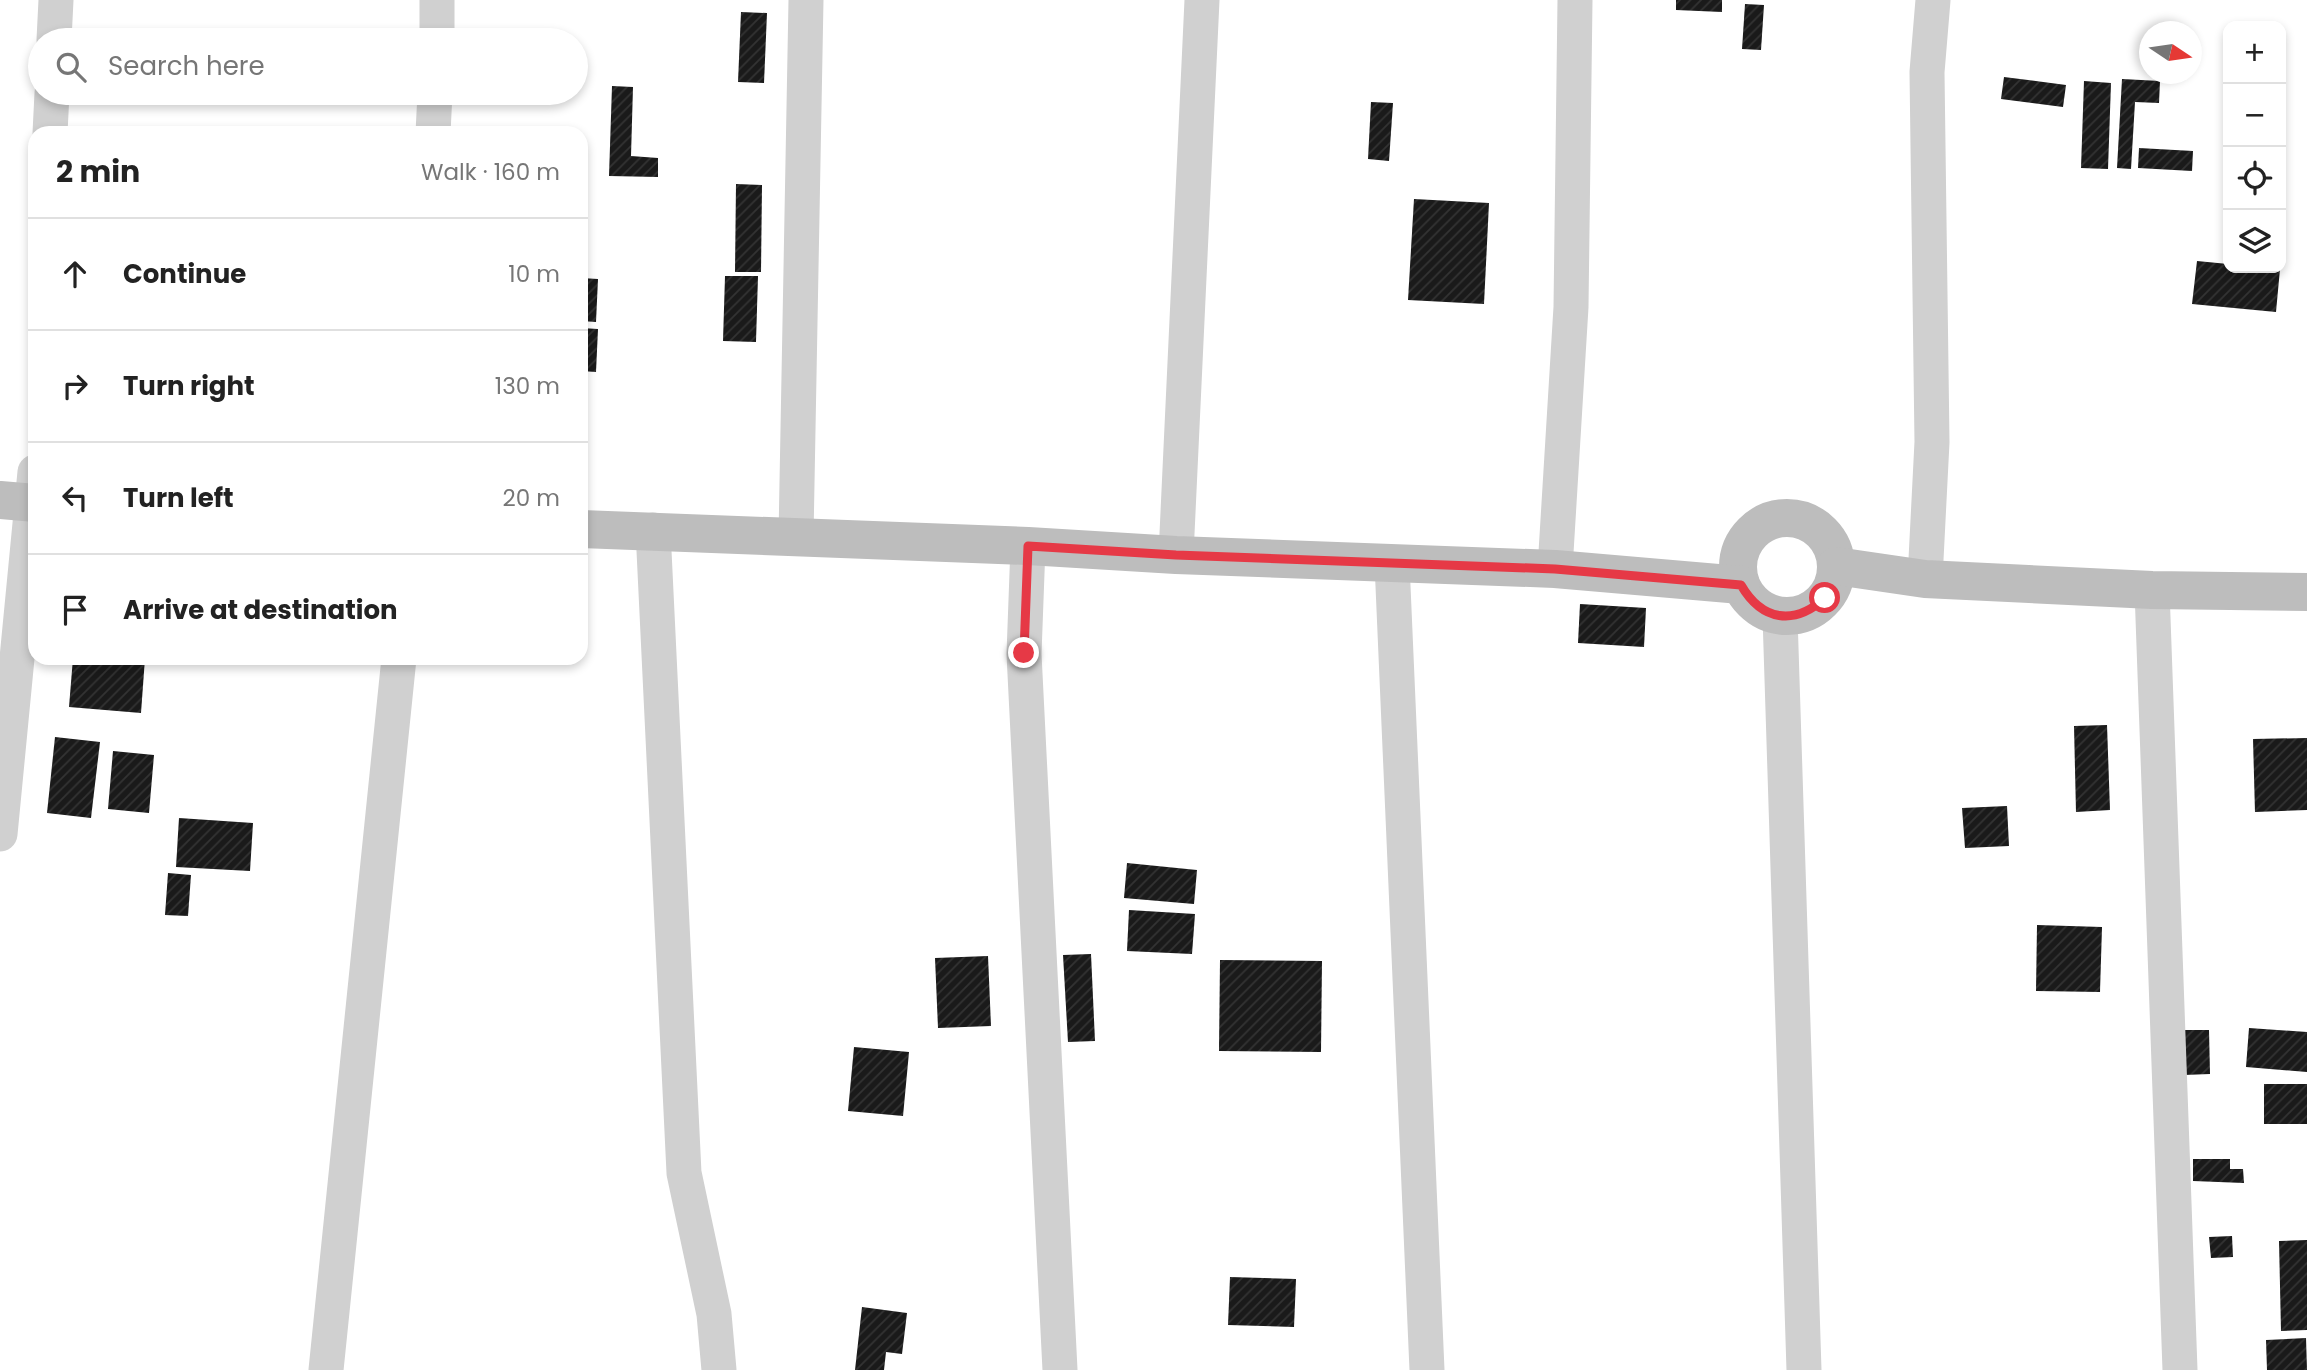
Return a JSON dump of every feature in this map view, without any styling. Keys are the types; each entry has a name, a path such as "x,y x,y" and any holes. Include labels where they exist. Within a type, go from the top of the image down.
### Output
{"main road":[{"path":"1777,519 1794,519 1810,524 1824,535 1836,566 1829,591 1812,610 1780,616 1763,611 1750,600 1741,585 1738,569 1740,552 1749,537 1762,526 1777,519"},
{"path":"588,529 1555,569 1741,585"},
{"path":"1836,566 1924,579 2152,590 2307,592"}],"street":[{"path":"55,28 56,0"},
{"path":"437,0 437,28"},
{"path":"796,537 806,0"},
{"path":"1176,555 1202,0"},
{"path":"1555,569 1571,307 1575,0"},
{"path":"1924,579 1932,442 1927,72 1933,0"},
{"path":"50,126 51,105"},
{"path":"433,126 434,105"},
{"path":"0,834 26,495"},
{"path":"653,530 684,1172 714,1314 719,1370"},
{"path":"1028,546 1024,653 1060,1370"},
{"path":"1392,563 1427,1370"},
{"path":"2152,590 2180,1370"},
{"path":"1780,616 1804,1370"},
{"path":"326,1370 398,665"}],"building":[{"path":"1676,0 1722,0 1722,12 1676,10"},
{"path":"1745,4 1764,5 1761,50 1742,49"},
{"path":"741,12 767,13 764,83 738,82"},
{"path":"2004,77 2066,85 2063,107 2001,99"},
{"path":"2122,79 2139,80 2139,84 2160,84 2159,103 2135,102 2131,169 2117,168"},
{"path":"2084,81 2111,83 2108,169 2081,168"},
{"path":"612,86 633,87 631,156 658,158 658,177 609,176"},
{"path":"1371,102 1393,103 1389,161 1368,159"},
{"path":"2139,148 2193,151 2192,171 2138,168"},
{"path":"736,184 762,185 761,272 735,272"},
{"path":"1414,199 1489,203 1484,304 1408,300"},
{"path":"2197,261 2223,264 2223,273 2280,273 2276,312 2192,304"},
{"path":"725,276 758,276 756,342 723,341"},
{"path":"588,278 598,279 596,322 588,321"},
{"path":"588,328 598,329 596,372 588,371"},
{"path":"1580,604 1646,608 1644,647 1578,643"},
{"path":"72,665 144,665 141,713 69,707"},
{"path":"2107,725 2110,810 2076,812 2074,726"},
{"path":"55,737 100,742 91,818 47,813"},
{"path":"2307,738 2307,810 2255,812 2253,739"},
{"path":"113,751 154,755 149,813 108,809"},
{"path":"2007,806 2009,846 1965,848 1962,808"},
{"path":"179,818 253,823 250,871 176,867"},
{"path":"1127,863 1197,870 1194,904 1124,898"},
{"path":"168,873 191,875 188,916 165,915"},
{"path":"1129,910 1195,914 1192,954 1127,951"},
{"path":"2037,925 2102,927 2100,992 2036,991"},
{"path":"1091,954 1095,1041 1068,1042 1063,955"},
{"path":"988,956 991,1026 938,1028 935,958"},
{"path":"1220,960 1322,961 1321,1052 1219,1051"},
{"path":"2249,1028 2307,1032 2307,1072 2246,1067"},
{"path":"2183,1030 2209,1030 2210,1074 2184,1075"},
{"path":"854,1047 909,1052 903,1116 848,1111"},
{"path":"2264,1084 2307,1084 2307,1124 2264,1124"},
{"path":"2193,1159 2230,1159 2230,1169 2243,1169 2244,1183 2193,1181"},
{"path":"2232,1236 2233,1257 2211,1258 2209,1237"},
{"path":"2307,1240 2307,1330 2281,1331 2279,1241"},
{"path":"1230,1277 1296,1279 1294,1327 1228,1325"},
{"path":"862,1307 907,1313 902,1354 886,1352 884,1370 855,1370"},
{"path":"2306,1338 2307,1370 2267,1370 2266,1340"}],"route":[{"path":"1024,653 1028,546 1176,555 1555,569 1741,585 1750,600 1763,611 1780,616 1812,610 1825,598"}]}
